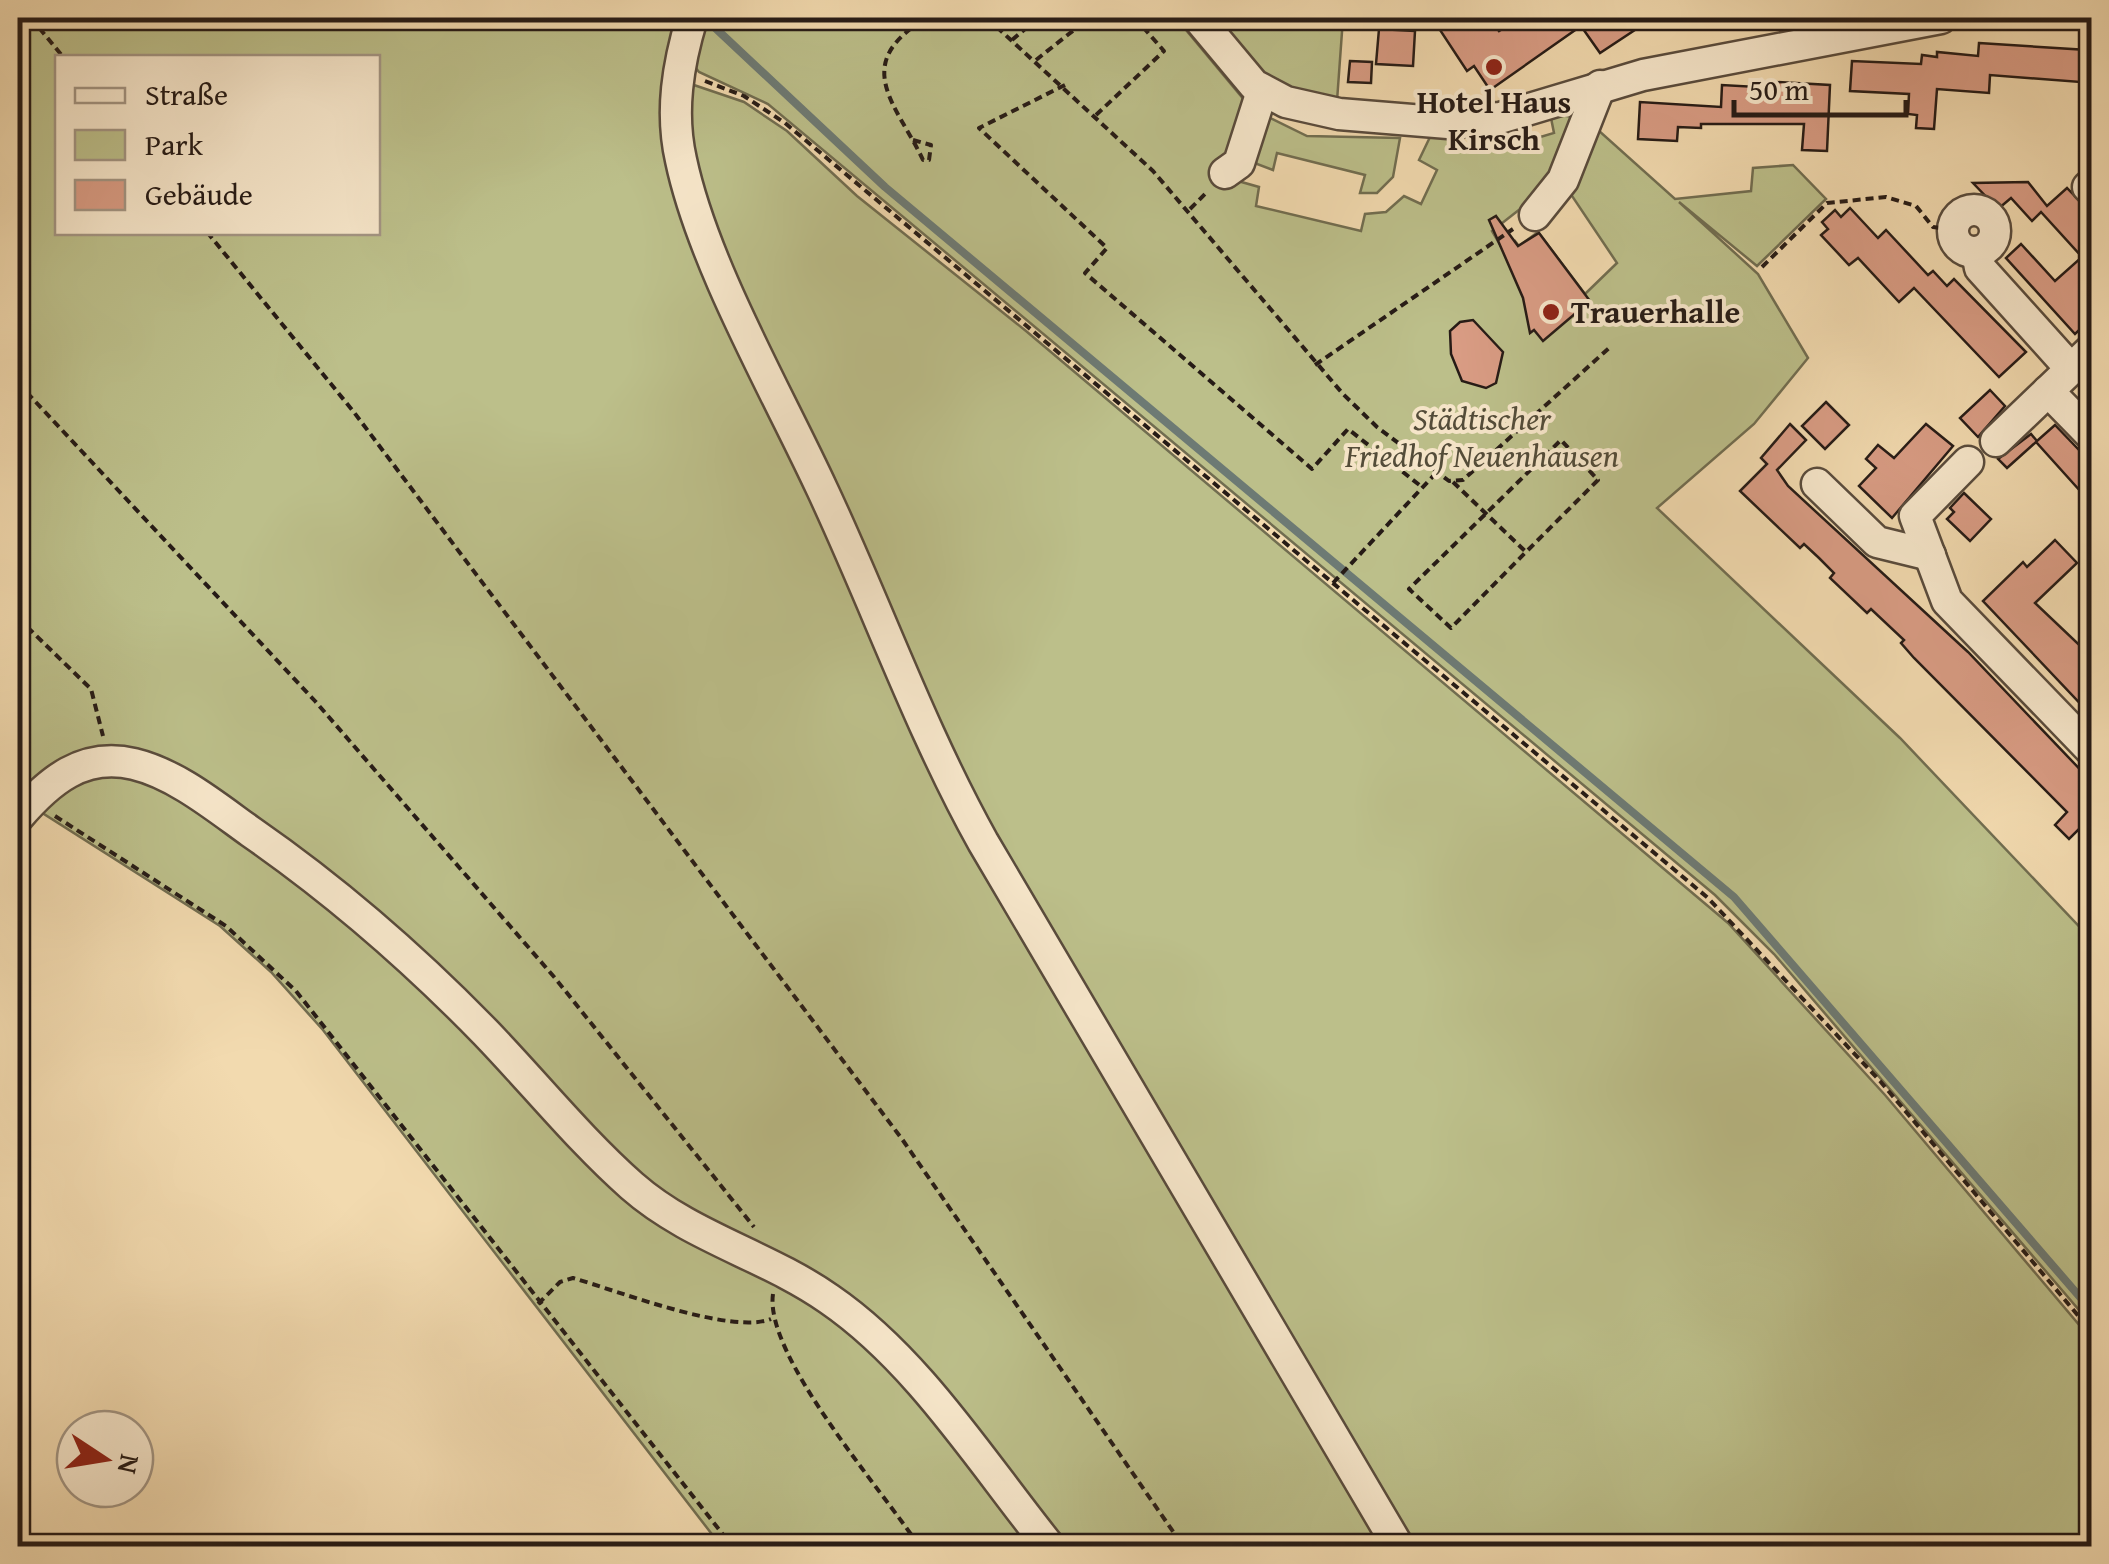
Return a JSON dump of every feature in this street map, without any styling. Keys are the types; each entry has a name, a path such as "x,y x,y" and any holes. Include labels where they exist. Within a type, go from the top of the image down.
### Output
{"street":[{"path":"692,18 679,71 676,134 698,219 948,777 1398,1546"},
{"path":"1198,18 1262,91 1300,106 1340,114 1448,124 1510,116 1600,86 1872,23 1941,18"},
{"path":"1534,215 1563,180 1600,86"},
{"path":"1225,173 1239,163 1262,91"},
{"path":"1953,230 1958,217 1969,210 1988,215 1995,234 1989,246 1976,252 1980,268 2081,359 1996,441"},
{"path":"2048,390 2092,436"},
{"path":"1968,462 1915,516 1947,601 2092,752"},
{"path":"1817,484 1877,542 1930,555"},
{"path":"24,809 71,770 104,760 132,763 166,777 297,865 441,989 646,1198 697,1231 786,1273 843,1309 883,1345 1050,1546"}],"path":[{"path":"31,18 62,55"},
{"path":"914,140 931,145 929,160 922,160 914,140 895,116 886,69 897,41 927,18"},
{"path":"987,18 1096,115 1188,211 1316,365 1377,427 1453,482 1526,552"},
{"path":"1017,18 1026,28"},
{"path":"1012,40 1038,18"},
{"path":"1036,60 1089,18"},
{"path":"1096,115 1164,51 1134,18"},
{"path":"679,71 744,96 785,123 1736,924 1906,1110 2092,1332"},
{"path":"1065,86 978,128 1107,248 1085,273 1312,469 1348,429 1422,488"},
{"path":"1762,266 1827,202 1886,196 1916,206 1933,227 1953,230"},
{"path":"1316,365 1534,215"},
{"path":"209,235 353,411 890,1123 1183,1546"},
{"path":"1453,482 1463,480 1610,348"},
{"path":"18,383 315,701 555,978 759,1234"},
{"path":"1561,440 1598,480 1526,552 1451,628 1409,589 1561,440"},
{"path":"1333,583 1437,472"},
{"path":"18,618 91,689 100,714 104,760"},
{"path":"24,809 176,892 270,964 337,1041 538,1304 732,1546"},
{"path":"786,1273 772,1295 773,1318 788,1356 919,1546"},
{"path":"538,1304 560,1282 573,1278 707,1317 753,1323 773,1318"}],"green space":[{"path":"18,18 685,18 670,119 895,671 1390,1546 1059,1546 896,1349 662,1200 484,1020 127,754 18,801"},
{"name":"Städtischer Friedhof Neuenhausen","path":"699,18 1176,18 1245,101 1231,179 1259,187 1256,206 1361,231 1365,214 1386,212 1404,196 1421,204 1437,170 1419,160 1430,137 1452,133 1452,151 1500,149 1554,133 1550,113 1572,117 1547,188 1492,231 1503,250 1515,241 1519,246 1538,232 1585,294 1617,263 1568,190 1597,129 1675,199 1751,191 1753,168 1793,165 1826,199 1757,266 1679,202 1758,274 1808,358 1754,424 1657,508 1900,738 2091,939 2091,1324 1774,954 1715,895 768,104 699,72 691,62"},
{"path":"1221,18 1343,18 1337,101 1296,90 1266,75 1214,22"},
{"path":"688,83 744,102 787,131 857,196 1026,331 1728,923 1885,1095 2091,1339 2091,1546 1404,1546 971,806 692,179"},
{"path":"1268,117 1307,136 1400,138 1393,177 1377,193 1360,193 1365,175 1277,153 1273,170 1257,164 1253,158"},
{"path":"98,771 153,780 355,920 584,1149 801,1289 880,1350 1038,1546 721,1546 323,1030 271,972 220,926 33,807"}],"building":[{"path":"1460,18 1489,18 1499,31 1519,18 1653,18 1600,53 1581,26 1490,90 1474,66 1467,71 1440,30"},
{"path":"1379,29 1415,31 1413,66 1376,64"},
{"path":"1979,43 2087,50 2085,71 2081,70 2080,82 1990,75 1989,93 1937,89 1934,129 1916,128 1917,115 1908,114 1909,94 1850,91 1852,61 1921,64 1922,55 1937,57 1937,52 1978,56"},
{"path":"1350,61 1372,62 1371,83 1348,82"},
{"path":"1758,81 1830,85 1827,151 1802,150 1804,124 1701,124 1701,128 1678,127 1677,141 1638,139 1640,102 1721,107 1722,85 1757,87"},
{"path":"2028,182 2047,206 2067,188 2092,214 2092,318 2075,334 2006,258 2021,244 2055,281 2082,257 2041,212 2032,221 2011,198 1998,209 1973,183"},
{"path":"1850,208 1878,238 1886,230 1928,275 1933,271 1947,286 1954,279 2026,352 1999,377 1914,288 1899,302 1858,258 1849,265 1821,235 1828,229 1822,222 1835,210 1841,217"},
{"path":"1496,216 1518,246 1539,233 1590,301 1543,341 1534,330 1530,333 1523,298 1489,220"},
{"path":"1473,320 1503,352 1496,383 1486,388 1462,381 1451,354 1450,331 1460,322"},
{"path":"1990,390 2005,406 1978,437 1960,418"},
{"path":"1826,402 1849,425 1825,449 1802,426"},
{"path":"1790,424 1806,440 1777,470 1788,486 1968,652 2092,782 2092,839 2080,828 2069,839 2055,825 2067,812 1914,658 1901,643 1904,640 1871,609 1867,613 1830,578 1834,573 1819,558 1804,544 1800,548 1740,491 1767,464 1761,458"},
{"path":"1926,424 1953,446 1892,518 1859,486 1876,468 1866,459 1878,445 1894,458"},
{"path":"2055,425 2079,450 2092,454 2092,484 2082,493 2036,442 2007,468 1998,459 2031,434 2037,441"},
{"path":"1964,493 1991,519 1970,541 1947,519 1954,512 1950,508"},
{"path":"2055,540 2077,563 2035,603 2092,657 2092,716 1983,601 2023,562 2027,567"}],"waterway":[{"path":"711,24 885,187 1734,897 2092,1311"}],"place":[{"name":"Hotel Haus Kirsch","path":"1494,67"},
{"name":"Trauerhalle","path":"1551,312"}]}
